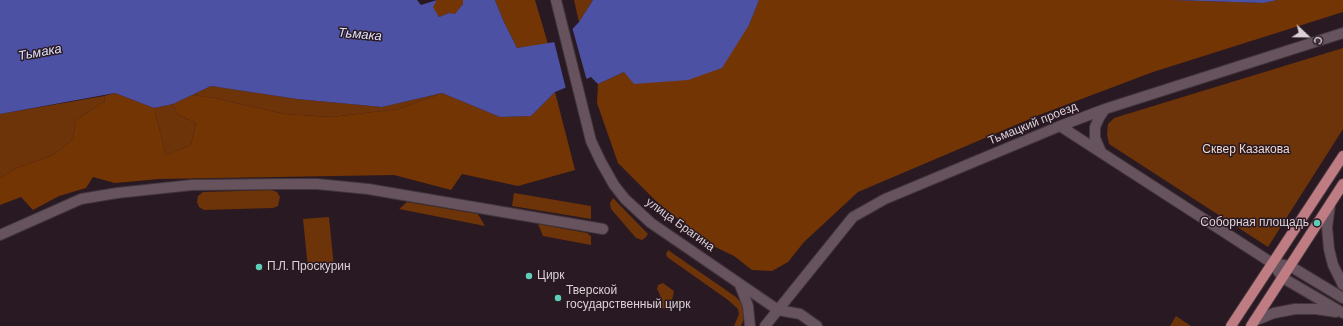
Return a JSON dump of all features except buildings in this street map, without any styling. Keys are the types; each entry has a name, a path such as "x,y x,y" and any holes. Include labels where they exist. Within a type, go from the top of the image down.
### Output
{"main road":[{"name":"улица Брагина","path":"556,0 591,141 614,185 625,199 651,223 778,310"},
{"name":"Тьмацкий проезд","path":"765,326 849,222 863,210 891,196 1105,109 1343,33"},
{"path":"1101,152 1095,138 1096,127 1099,118 1105,109"},
{"path":"1060,126 1272,263 1283,278 1343,313"},
{"path":"1231,326 1343,156"},
{"path":"0,235 81,199 117,193 192,185 283,184 317,184 368,189 603,229"},
{"path":"1252,324 1343,184"},
{"path":"1330,205 1327,226 1329,249 1333,265 1343,285"},
{"path":"1272,263 1290,266 1343,298"},
{"path":"739,283 744,292 748,306 750,326"},
{"path":"1252,324 1274,313 1300,308 1322,309 1343,313"},
{"path":"778,310 800,314 817,326"}],"green space":[{"path":"574,0 593,0 579,22"},
{"name":"Сквер Казакова","path":"1343,48 1343,129 1268,247 1109,144 1107,134 1108,124 1114,118"},
{"path":"211,86 297,99 382,107 442,93 399,109 332,117 284,114 214,98 192,95"},
{"path":"104,96 105,101 76,120 73,139 53,155 17,168 0,178 0,114"},
{"path":"173,104 177,114 196,123 191,145 166,155 154,108"},
{"path":"271,190 277,192 280,197 278,206 273,208 204,210 199,207 197,202 198,196 203,192"},
{"path":"514,193 591,206 591,219 512,206"},
{"path":"613,198 648,234 645,238 642,240 636,238 611,209 610,203"},
{"path":"407,202 478,214 485,226 399,209"},
{"path":"329,217 334,267 308,269 303,219"},
{"path":"538,224 587,233 591,236 591,245 543,236"},
{"path":"668,250 736,297 744,306 745,315 741,326 734,326 739,314 738,309 728,300 667,257 666,254"},
{"path":"663,283 674,291 670,310 661,308 660,295 657,289 658,285"},
{"path":"1176,316 1191,326 1170,326"}],"shaded area":[{"path":"437,0 463,0 463,4 455,15 449,13 439,17 432,7"},
{"path":"495,0 535,0 548,44 517,48"},
{"path":"759,0 1172,0 1264,3 1276,0 1343,0 1343,12 1153,72 1039,115 858,192 804,242 788,262 772,271 752,270 734,256 707,243 656,201 618,163 597,103 598,84 624,72 749,25"},
{"path":"555,92 575,170 518,186 462,174 451,190 394,175 159,179 115,183 93,177 86,188 59,196 33,210 21,197 0,205 0,178 17,168 53,155 73,139 76,120 105,101 104,96 115,93 154,108 166,155 191,145 196,123 177,114 173,104 192,95 214,98 284,114 332,117 399,109 442,93 500,117 531,116"}],"water":[{"name":"Тьмака","path":"0,0 417,0 421,5 437,0 433,7 439,17 449,13 455,14 463,4 463,0 495,0 517,48 561,41 579,22 593,0 759,0 749,25 722,68 688,80 634,84 624,72 598,84 591,77 555,92 531,116 500,117 442,93 382,107 297,99 211,86 173,104 154,108 115,93 0,114"},
{"path":"1172,0 1277,0 1264,3"}],"pier":[{"path":"572,27 587,81 566,89 554,41 560,40"}],"place":[{"name":"Соборная площадь","path":"1317,223"},
{"name":"П.Л. Проскурин","path":"259,267"},
{"name":"Цирк","path":"529,276"},
{"name":"Тверской государственный цирк","path":"558,298"}]}
